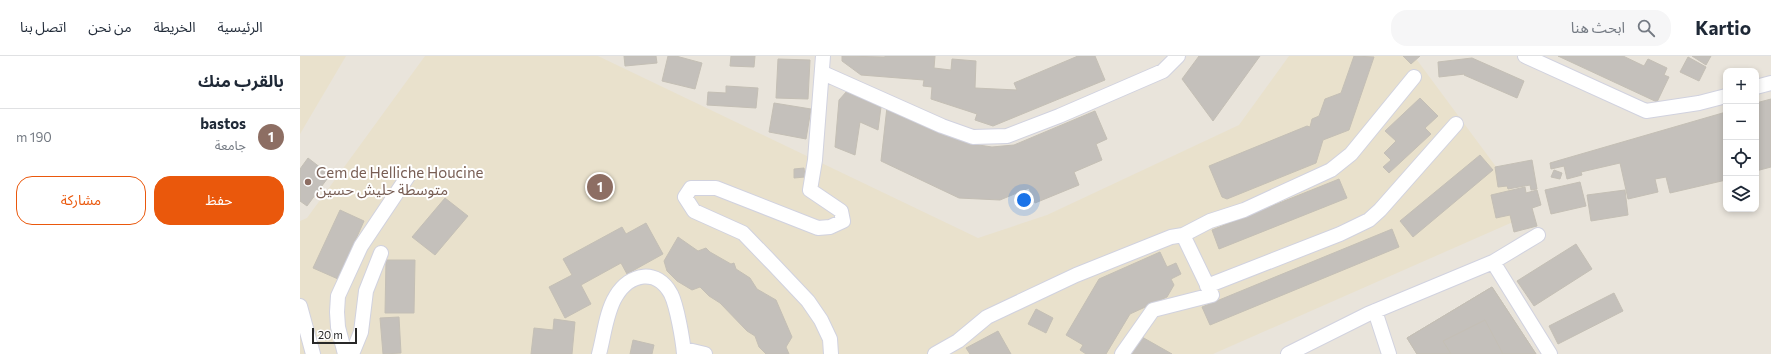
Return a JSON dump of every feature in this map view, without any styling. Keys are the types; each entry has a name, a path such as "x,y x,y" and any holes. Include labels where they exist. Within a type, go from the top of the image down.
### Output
{"street":[{"path":"823,56 823,73 815,160 810,190 841,210 842,221 830,227 818,228 716,188 691,188 686,197 694,211 743,233 774,264 808,301 821,320 830,339 831,354"},
{"path":"823,73 942,126 973,137 1007,136 1059,116 1163,71 1178,56"},
{"path":"1525,56 1646,111 1699,103 1723,97"},
{"path":"935,354 958,341 987,317 1076,275 1171,237 1183,235 1210,221 1244,210 1330,170 1351,154 1414,77"},
{"path":"1759,86 1771,83"},
{"path":"1207,286 1340,234 1368,220 1380,210 1456,124"},
{"path":"344,354 338,328 338,296 360,246 408,176"},
{"path":"1122,354 1153,310 1212,295 1183,235"},
{"path":"1288,354 1375,311 1493,262 1538,235"},
{"path":"352,354 361,332 366,290 381,253"},
{"path":"1493,262 1550,354"},
{"path":"599,354 610,311 616,296 624,285 638,277 648,275 659,280 671,294 684,352 705,354"},
{"path":"300,306 313,354"},
{"path":"1375,311 1389,354"}],"shaded area":[{"path":"300,56 346,56 300,134"},
{"path":"425,56 598,56 978,238 1047,215 1239,125 1289,56 1414,56 1531,214 1213,354 300,354 300,221 307,218"}],"building":[{"path":"624,56 656,56 657,63 625,66"},
{"path":"668,56 676,56 702,63 695,89 662,81"},
{"path":"731,56 755,56 754,67 730,66"},
{"path":"842,56 935,56 934,68 951,70 952,59 976,61 975,88 1017,90 1014,83 1078,56 1095,56 1105,80 993,126 975,120 977,114 931,99 932,87 923,86 924,80 861,75 842,61"},
{"path":"1199,56 1260,56 1213,121 1182,79"},
{"path":"1354,56 1374,57 1349,130 1323,140 1316,163 1227,199 1222,197 1209,166 1307,126 1310,127 1312,119 1319,116 1325,99 1341,93"},
{"path":"1403,56 1420,56 1411,64"},
{"path":"1558,56 1623,56 1644,66 1648,59 1667,68 1664,75 1669,77 1657,102"},
{"path":"1692,56 1711,56 1706,65"},
{"path":"1688,57 1706,67 1699,81 1680,72"},
{"path":"1472,58 1524,81 1517,98 1464,75 1465,74 1439,77 1438,62"},
{"path":"778,59 810,60 808,99 776,98"},
{"path":"726,86 758,88 756,108 707,105 708,92 726,93"},
{"path":"847,91 881,107 878,130 860,122 855,155 835,147 839,100"},
{"path":"1420,98 1438,116 1425,128 1431,134 1389,173 1383,167 1391,160 1384,153 1396,141 1385,131"},
{"path":"1771,99 1771,167 1759,170 1759,104 1759,102"},
{"path":"774,103 811,109 806,139 769,132"},
{"path":"887,107 972,144 992,147 1014,145 1095,111 1107,139 1096,144 1102,160 1074,172 1079,185 1035,203 1029,188 1000,200 959,198 881,161"},
{"path":"1723,113 1723,181 1670,193 1666,177 1655,179 1658,192 1628,199 1620,163 1581,172 1582,175 1567,179 1564,166 1551,169 1550,163"},
{"path":"1480,155 1493,170 1413,237 1400,221"},
{"path":"308,158 330,175 307,206 300,201 300,169"},
{"path":"1532,160 1537,189 1531,190 1530,185 1508,189 1507,186 1498,187 1495,167"},
{"path":"804,168 805,177 794,178 794,169"},
{"path":"1554,170 1562,173 1560,179 1551,177"},
{"path":"1339,179 1347,198 1219,249 1212,230"},
{"path":"1580,182 1586,206 1551,214 1545,190"},
{"path":"1525,187 1526,193 1537,190 1541,205 1532,208 1537,226 1514,232 1510,215 1496,218 1491,195"},
{"path":"1625,190 1628,215 1591,221 1587,195"},
{"path":"445,198 468,216 435,255 412,237"},
{"path":"340,210 364,221 338,279 313,268"},
{"path":"646,223 663,254 627,274 621,263 581,285 591,304 565,318 549,287 572,275 563,259 622,227 626,234"},
{"path":"1392,229 1399,247 1210,325 1202,307"},
{"path":"678,237 698,251 706,248 710,252 731,264 734,263 736,269 750,278 757,289 776,300 792,337 786,347 789,354 766,354 759,347 755,336 747,331 720,303 709,296 700,287 692,290 677,281 667,271 664,261"},
{"path":"1576,244 1592,269 1534,306 1517,281"},
{"path":"1160,252 1167,267 1176,263 1181,274 1171,279 1174,285 1167,297 1130,314 1106,354 1086,354 1080,350 1083,345 1066,335 1099,279"},
{"path":"386,260 415,260 414,313 385,313"},
{"path":"1492,287 1536,354 1503,354 1485,320 1443,341 1451,354 1417,354 1407,338"},
{"path":"1492,287 1536,354 1417,354 1407,338"},
{"path":"1614,293 1623,311 1558,344 1549,326"},
{"path":"1036,309 1053,318 1046,333 1028,324"},
{"path":"399,317 401,353 383,354 380,318"},
{"path":"554,319 575,322 572,354 531,354 534,328 553,330"},
{"path":"998,331 1011,354 970,354 966,348"},
{"path":"1142,337 1172,354 1132,354"},
{"path":"633,340 654,345 652,354 630,354"}],"place":[{"name":"Cem de Helliche Houcine متوسطة حليش حسين","path":"308,182"},
{"name":"bastos","path":"600,187"}]}
